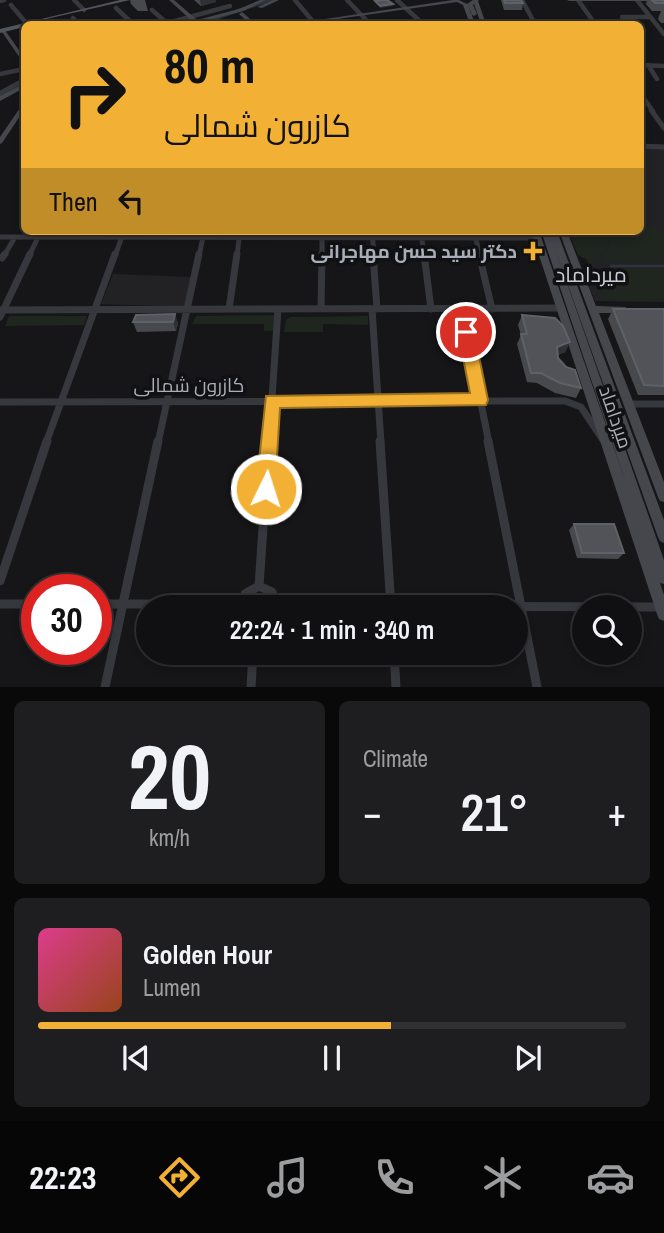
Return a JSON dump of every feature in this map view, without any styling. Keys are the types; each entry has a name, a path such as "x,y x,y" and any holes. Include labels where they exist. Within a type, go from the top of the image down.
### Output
{"main road":[{"path":"49,21 127,0"},
{"path":"44,21 137,0"},
{"path":"171,0 195,21 264,0"},
{"path":"218,21 277,0"},
{"path":"569,0 664,0"},
{"path":"326,21 456,1 472,2"},
{"path":"456,1 464,21"},
{"path":"472,2 475,21"},
{"path":"472,2 482,21"},
{"path":"242,14 250,21"},
{"path":"21,26 3,32 21,56"},
{"path":"0,99 21,88"},
{"path":"0,142 4,130 21,110"},
{"path":"540,235 662,573"},
{"name":"میرداماد","path":"540,235 561,308 663,611"},
{"path":"553,235 664,537"},
{"name":"میرداماد","path":"565,235 664,497"},
{"path":"593,309 640,310"},
{"path":"635,527 662,573"}],"street":[{"path":"74,0 84,10"},
{"path":"296,0 303,0"},
{"path":"296,0 312,21"},
{"path":"347,0 367,21"},
{"path":"397,0 420,21"},
{"path":"522,0 533,21"},
{"path":"578,0 593,21"},
{"path":"637,0 664,34"},
{"path":"11,5 22,21"},
{"path":"195,21 230,6"},
{"path":"116,8 130,21"},
{"path":"152,10 163,21"},
{"path":"622,17 650,17"},
{"path":"73,18 76,21"},
{"path":"644,65 664,66"},
{"path":"648,65 657,79"},
{"path":"0,74 21,70"},
{"path":"0,93 10,84 21,81"},
{"path":"644,99 664,128"},
{"path":"644,146 664,147"},
{"path":"0,237 32,235"},
{"path":"40,235 1,313 187,309 561,308"},
{"path":"0,581 60,401 123,235"},
{"path":"190,235 227,235"},
{"path":"229,309 239,235"},
{"path":"321,309 322,235"},
{"path":"372,235 378,401 390,595"},
{"path":"422,235 431,309"},
{"path":"475,235 492,309"},
{"path":"2,258 15,237"},
{"path":"105,687 203,237"},
{"path":"258,586 278,309"},
{"path":"462,309 519,595"},
{"name":"کازرون شمالی","path":"0,402 480,400 576,403 608,447"},
{"path":"629,404 664,404"},
{"path":"245,595 258,586 270,589 272,595"},
{"path":"0,604 21,604"},
{"path":"112,604 136,604"},
{"path":"528,606 663,611"},
{"path":"528,641 537,687"},
{"path":"251,687 252,665"},
{"path":"395,665 396,687"}],"shaded area":[{"path":"644,148 664,148 664,302 595,301 586,279 593,273 586,259 578,255 570,235 644,235"},
{"path":"644,225 652,225 664,234 664,262 605,262 603,256 613,235 644,235"},
{"path":"580,235 610,235 607,249 598,259 586,259 578,255 571,238 578,239"},
{"path":"610,269 664,269 664,300 600,299 592,279"},
{"path":"113,274 192,277 186,307 101,304"},
{"path":"275,315 274,331 264,331 264,324 192,324 196,316"},
{"path":"9,316 87,316 84,325 5,326"},
{"path":"368,316 368,325 323,324 323,332 284,332 286,320 290,317"}],"building":[{"path":"387,0 393,4 380,6 375,1"},
{"path":"504,0 521,0 523,3 505,3"},
{"path":"652,0 664,0 664,3 655,3"},
{"path":"613,309 664,309 664,386 644,385"},
{"path":"175,314 173,322 133,322 136,315"},
{"path":"522,315 555,318 563,326 570,342 557,347 558,358 566,367 575,370 581,388 560,383 541,373 531,373 521,334 527,334"},
{"path":"574,524 614,524 624,553 582,553"}],"waterway":[{"path":"207,21 271,0"},
{"path":"0,96 21,85"},
{"path":"611,266 664,266"}],"place":[{"name":"دکتر سید حسن مهاجرانی","path":"533,251"}],"district":[{"name":"میرداماد","path":"591,274"}],"route":[{"path":"266,489 272,401 480,400 466,332"}]}
